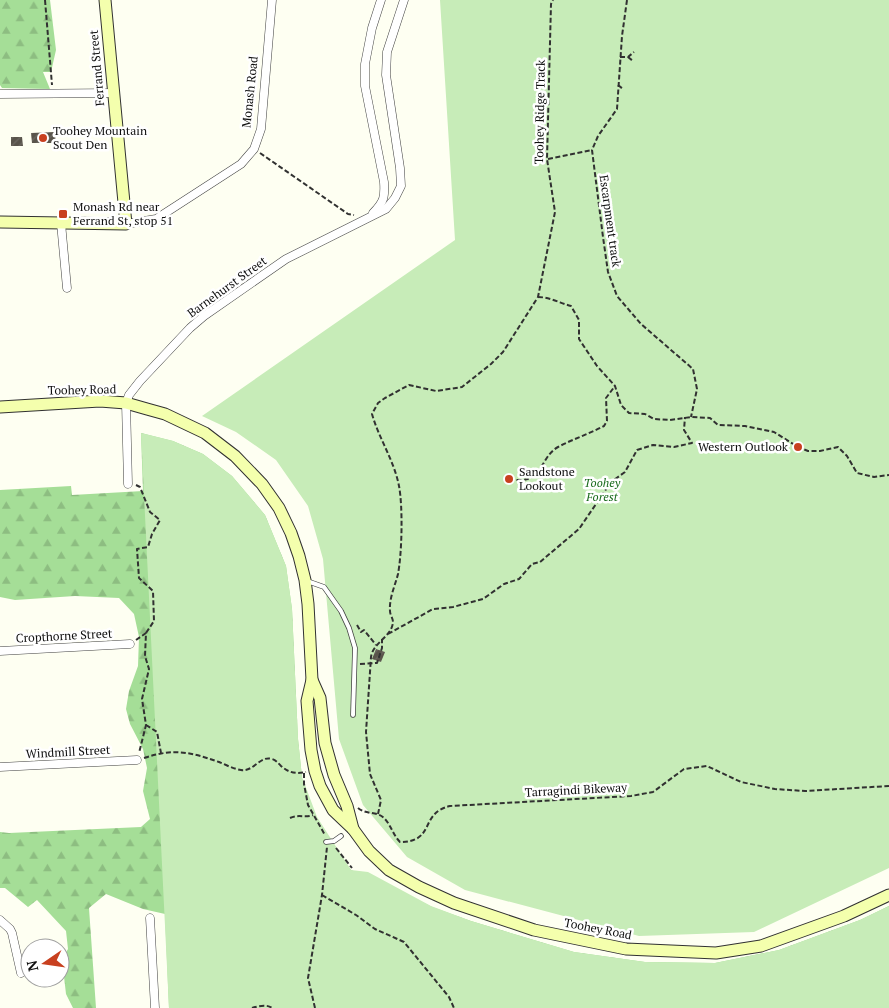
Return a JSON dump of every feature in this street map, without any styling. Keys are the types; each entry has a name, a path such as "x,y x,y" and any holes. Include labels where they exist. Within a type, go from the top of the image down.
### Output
{"main road":[{"name":"Ferrand Street","path":"105,0 126,224"},
{"name":"Monash Road","path":"0,222 126,224"},
{"name":"Toohey Road","path":"0,406 100,401 126,403 165,414 205,433 235,456 262,484 279,508 296,548 305,580 312,680 307,701 315,771 320,786 333,810 353,829 369,851 389,870 419,887 454,903 534,930 626,950 716,953 761,946 844,916 889,895"},
{"name":"Toohey Road","path":"312,680 320,698 325,743 353,829"}],"street":[{"name":"Monash Road","path":"126,224 156,219 241,164 254,149 262,130 272,0"},
{"name":"Barnehurst Street","path":"366,219 380,205 385,194 365,86 364,64 372,28 381,0"},
{"name":"Barnehurst Street","path":"126,403 140,381 190,328 204,316 286,259 386,209 395,198 401,186 386,75 387,52 404,0"},
{"path":"0,94 113,93"},
{"path":"61,223 67,288"},
{"path":"126,403 128,481"},
{"name":"Cropthorne Street","path":"0,651 130,644"},
{"name":"Windmill Street","path":"0,767 137,760"},
{"path":"150,918 155,1008"},
{"path":"0,920 12,933 20,969"}],"lane":[{"path":"305,580 324,587 341,611 349,628 355,648 353,715"},
{"path":"326,842 334,841 341,836"}],"path":[{"path":"45,0 53,94"},
{"name":"Toohey Ridge Track","path":"386,635 390,630 392,622 390,610 394,585 398,574 401,522 400,495 388,452 376,430 372,414 378,403 384,398 410,385 436,391 462,388 503,352 538,297 555,212 547,159 551,4 553,0"},
{"path":"547,159 592,150 598,136 617,109 620,57 627,0"},
{"path":"620,57 628,57 634,52"},
{"path":"628,57 633,62"},
{"path":"618,85 623,89"},
{"path":"254,149 348,214 366,219"},
{"name":"Escarpment track","path":"592,150 608,272 617,296 641,324 693,369 697,389 690,416"},
{"path":"538,297 545,297 571,306 579,320 579,339 597,366 615,386 621,405 629,413 645,414 654,419 670,420 690,416 710,418 718,425 745,426 774,432 808,451 820,451 838,447 847,456 857,473 874,477 889,475"},
{"path":"510,479 523,480 533,476 539,472 556,448 604,426 607,421 606,398 615,386"},
{"path":"356,806 365,813 378,814 381,800 370,774 366,732 372,650 376,645 386,635 433,609 453,607 483,599 504,584 520,579 532,564 540,562 579,529 611,482 625,472 637,450 653,445 674,447 692,443 684,430 685,417"},
{"path":"128,481 140,487 150,512 160,520 152,534 148,547 137,549 140,578 153,591 154,621 146,633 130,644"},
{"path":"357,625 362,634 359,635"},
{"path":"360,632 364,630 376,645"},
{"path":"137,760 146,725 142,699 149,669 145,656 146,633"},
{"path":"367,664 377,663 383,646 382,639"},
{"path":"380,642 383,646"},
{"path":"146,725 158,732 161,753"},
{"path":"137,760 161,753 193,753 241,770 251,769 263,759 270,758 289,772 308,772"},
{"name":"Tarragindi Bikeway","path":"378,814 384,818 400,842 409,842 423,835 430,819 435,812 442,808 631,796 653,792 684,769 701,766 716,769 741,782 775,789 805,791 889,786"},
{"path":"304,773 306,795 314,815 325,834 328,850 308,978 315,1008"},
{"path":"290,818 298,815 308,817 314,815"},
{"path":"334,846 352,868"},
{"path":"322,895 356,915 375,929 404,942 449,997 454,1008"},
{"path":"252,1008 258,1006 270,1006 272,1008"}],"green space":[{"path":"0,0 50,0 56,50 51,72 43,72 50,89 2,88 0,85"},
{"name":"Toohey Forest","path":"440,0 889,0 889,868 754,932 639,936 465,890 407,857 363,805 339,739 323,559 308,506 276,460 236,432 202,416 455,240"},
{"path":"141,433 173,441 203,454 232,476 265,515 286,566 292,609 298,739 302,777 283,779 351,870 432,907 471,921 574,952 645,962 715,963 779,950 860,920 889,906 889,1008 169,1008 165,914 143,909 106,894 89,908 96,1008 73,1008 66,994 65,988 70,988 70,938 67,938 66,931 37,900 28,907 5,888 0,888 0,832 141,827 150,819 143,791 147,768 143,749 130,724 126,709 129,691 138,666 139,637 134,614 119,598 75,596 15,600 0,597 0,490 71,486 72,495 143,491"},
{"path":"141,433 173,441 203,454 232,476 265,515 286,566 292,609 298,739 302,777 317,817 351,870 368,872 431,906 471,921 574,952 645,962 715,963 779,950 860,920 889,906 889,1008 169,1008"}],"building":[{"name":"Toohey Mountain Scout Den","path":"55,132 56,143 32,143 31,133"},
{"path":"11,137 22,137 23,146 11,146"},
{"path":"376,649 385,652 381,662 372,659"}],"place":[{"name":"Toohey Mountain Scout Den","path":"43,138"},
{"name":"Monash Rd near Ferrand St, stop 51","path":"63,214"},
{"name":"Western Outlook","path":"798,447"},
{"name":"Sandstone Lookout","path":"509,479"}]}
